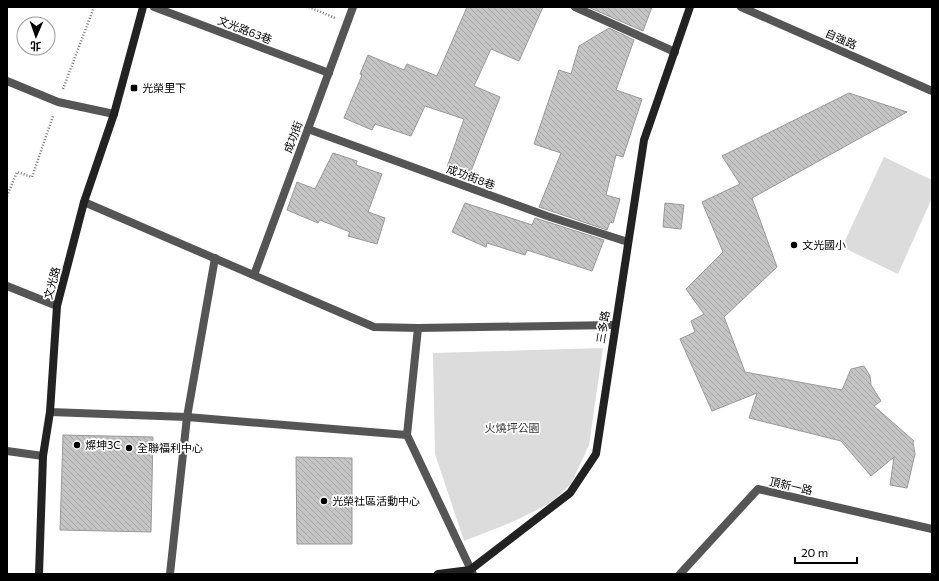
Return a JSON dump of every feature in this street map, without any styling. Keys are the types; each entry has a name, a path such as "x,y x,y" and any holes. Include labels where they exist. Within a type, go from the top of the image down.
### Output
{"street":[{"name":"文光路","path":"39,574 43,456 50,412 57,306 84,202 114,114 143,7"},
{"name":"文光路63巷","path":"154,7 329,73"},
{"name":"成功街","path":"254,275 353,7"},
{"path":"575,7 675,52"},
{"name":"三多路","path":"471,572 570,493 596,454 644,140 690,7"},
{"name":"自強路","path":"741,7 932,91"},
{"path":"7,81 58,102 114,114"},
{"name":"成功街8巷","path":"308,129 547,216 628,242"},
{"path":"84,202 374,327 418,328 615,325"},
{"path":"170,574 187,417 215,258"},
{"path":"7,286 57,306"},
{"path":"418,328 407,435 471,572 438,574"},
{"path":"50,412 187,417 407,435"},
{"path":"7,451 43,456"},
{"name":"頂新一路","path":"680,574 758,490 932,529"}],"path":[{"path":"309,7 346,23"}],"green space":[{"path":"884,157 932,180 932,198 898,274 842,247"},
{"name":"火燒坪公園","path":"603,348 589,445 571,484 551,503 510,523 464,541 435,454 433,353"}],"building":[{"path":"467,7 543,7 519,61 491,49 474,86 500,97 471,171 447,167 464,119 425,106 411,136 375,124 372,130 344,118 362,75 360,74 368,55 404,70 407,64 437,76"},
{"path":"588,7 652,7 643,31"},
{"path":"609,28 634,40 616,90 642,99 623,157 616,155 606,195 620,199 613,223 610,222 607,230 539,207 561,153 534,144 559,70 571,74 579,46"},
{"path":"849,93 907,112 752,198 777,267 724,317 745,372 842,390 851,369 864,366 870,376 871,385 881,401 874,406 914,441 915,454 907,488 890,485 894,457 871,476 841,441 749,418 757,393 712,411 680,339 695,332 691,321 704,314 686,289 723,252 702,202 740,184 722,156"},
{"path":"333,153 357,161 356,165 382,174 368,212 385,218 377,244 348,236 350,232 320,220 318,223 287,210 297,182 315,189"},
{"path":"465,203 532,225 535,218 604,240 592,271 527,250 525,255 487,243 486,247 452,232"},
{"path":"665,203 684,205 681,229 663,227"},
{"path":"63,435 153,437 151,532 60,530"},
{"name":"光榮社區活動中心","path":"296,457 352,458 352,544 297,544"}],"place":[{"name":"光榮里下","path":"134,88"},
{"name":"文光國小","path":"794,245"},
{"name":"燦坤3C","path":"77,445"},
{"name":"全聯福利中心","path":"129,448"},
{"name":"光榮社區活動中心","path":"324,501"}]}
